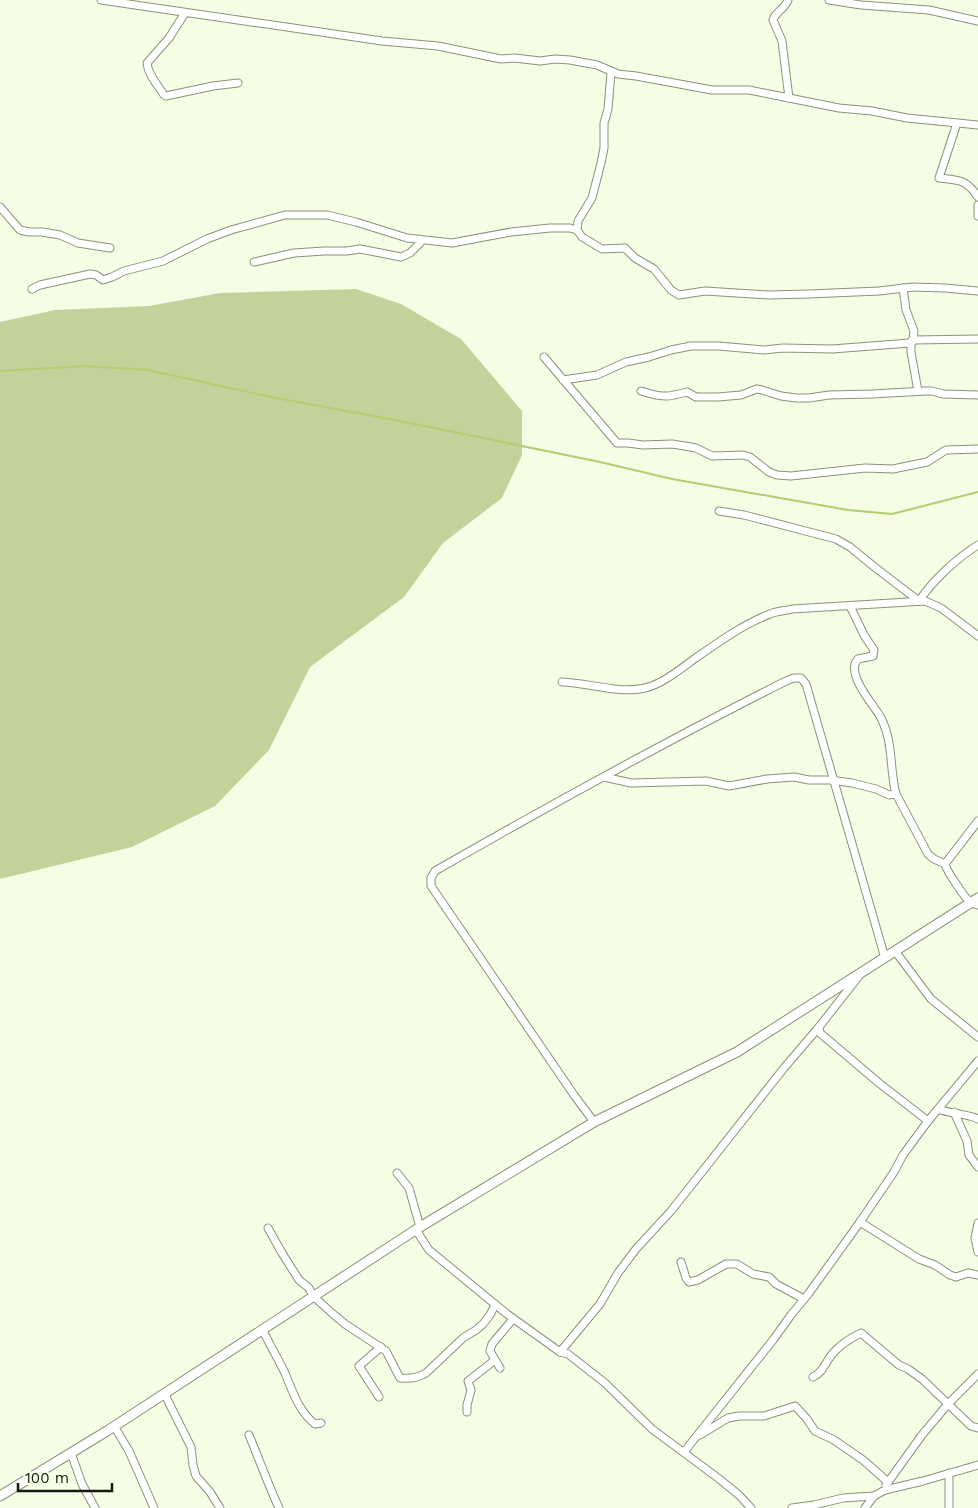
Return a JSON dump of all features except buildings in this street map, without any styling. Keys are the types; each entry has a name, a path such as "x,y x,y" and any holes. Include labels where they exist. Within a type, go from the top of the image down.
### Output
{"street":[{"path":"101,0 382,40 438,46 501,59 570,60 598,65 618,74 712,90 749,90 839,108 872,111 907,118 978,125"},
{"path":"788,0 784,8 773,20 782,41 789,98"},
{"path":"829,0 929,10 978,21"},
{"path":"185,13 169,38 146,63 152,78 164,95 238,83"},
{"path":"577,230 578,221 592,198 601,163 611,72"},
{"path":"957,123 939,178 960,180 975,192 978,197"},
{"path":"978,205 978,216"},
{"path":"0,208 20,230 60,235 78,243 110,248"},
{"path":"32,289 40,285 90,274 103,280 108,279 124,270 163,261 207,239 231,230 285,215 327,215 407,238 452,243 511,232 570,228 577,230 582,237 602,249 625,248 635,258 658,273 672,290 679,295 704,291 769,295 801,294 879,291 913,287 978,291"},
{"path":"254,262 294,254 360,249 401,257 410,253 422,240"},
{"path":"903,288 906,310 914,331 911,352 918,391"},
{"path":"563,380 597,375 626,362 691,346 719,346 764,350 784,348 832,349 909,343 913,340 978,339"},
{"path":"544,357 617,443 685,446 696,448 712,456 743,455 750,457 768,472 791,476 865,468 893,469 927,462 946,450 978,449"},
{"path":"641,391 656,396 672,396 687,392 704,398 741,395 757,389 796,398 918,391 978,395"},
{"path":"720,511 744,515 836,539 850,547 877,570 919,600"},
{"path":"919,600 950,567 978,545"},
{"path":"562,682 625,690 648,688 677,672 728,636 770,614 792,609 919,600 941,608 978,636"},
{"path":"0,1496 114,1426 418,1229 594,1122 737,1052 976,902 950,875 945,864 928,854 896,794 893,785 888,736 880,716 862,689 854,669 858,659 873,656 874,650 864,635 850,606"},
{"path":"594,1122 431,886 431,878 435,871 514,826 778,685 794,678 802,678 806,684 885,958"},
{"path":"604,777 631,783 706,781 729,786 784,777 833,780 876,789 890,795 896,794"},
{"path":"945,864 978,821"},
{"path":"895,952 931,999 978,1037"},
{"path":"560,1352 595,1311 618,1273 636,1249 671,1211 861,973"},
{"path":"819,1027 820,1033 928,1121"},
{"path":"684,1452 774,1340 860,1222 894,1172 902,1155 978,1061"},
{"path":"938,1109 978,1119"},
{"path":"954,1112 967,1141 968,1155 978,1167"},
{"path":"397,1173 409,1188 418,1229 429,1250 495,1305 560,1352 568,1354 605,1383 667,1442 684,1452 739,1495 751,1508"},
{"path":"860,1222 919,1259 935,1265 950,1275 956,1277 968,1273 978,1275"},
{"path":"978,1223 975,1238 978,1252"},
{"path":"268,1228 299,1280 309,1288 313,1296 345,1324 381,1347 388,1355 400,1378 411,1379 421,1376 432,1368 463,1338 483,1324 495,1305"},
{"path":"681,1262 689,1282 698,1280 726,1264 737,1264 753,1274 769,1278 776,1284 804,1299"},
{"path":"500,1368 490,1351 492,1344 514,1319"},
{"path":"262,1329 283,1369 298,1404 309,1419 315,1424 320,1423"},
{"path":"813,1377 819,1374 832,1353 840,1345 861,1333 899,1365 922,1379 971,1426 978,1428"},
{"path":"379,1397 359,1366 381,1347"},
{"path":"467,1412 471,1390 468,1381 495,1360"},
{"path":"885,1490 888,1482 922,1435 948,1404 978,1374"},
{"path":"164,1393 191,1447 196,1476 210,1492 220,1508"},
{"path":"696,1437 728,1418 764,1416 795,1406 815,1431 834,1440 863,1460 888,1482"},
{"path":"114,1426 129,1452 154,1508"},
{"path":"249,1435 279,1508"},
{"path":"70,1453 82,1484 95,1508"},
{"path":"865,1508 874,1496 885,1490 978,1465"},
{"path":"949,1508 950,1473"},
{"path":"792,1508 843,1498 874,1496"}],"green space":[{"path":"356,289 401,304 461,339 522,411 522,455 502,498 443,543 404,597 310,667 269,750 215,806 132,847 0,879 0,322 55,310 149,306 220,293"}],"waterway":[{"path":"0,371 85,366 148,370 271,397 600,462 672,479 848,510 892,514 978,492"}]}
